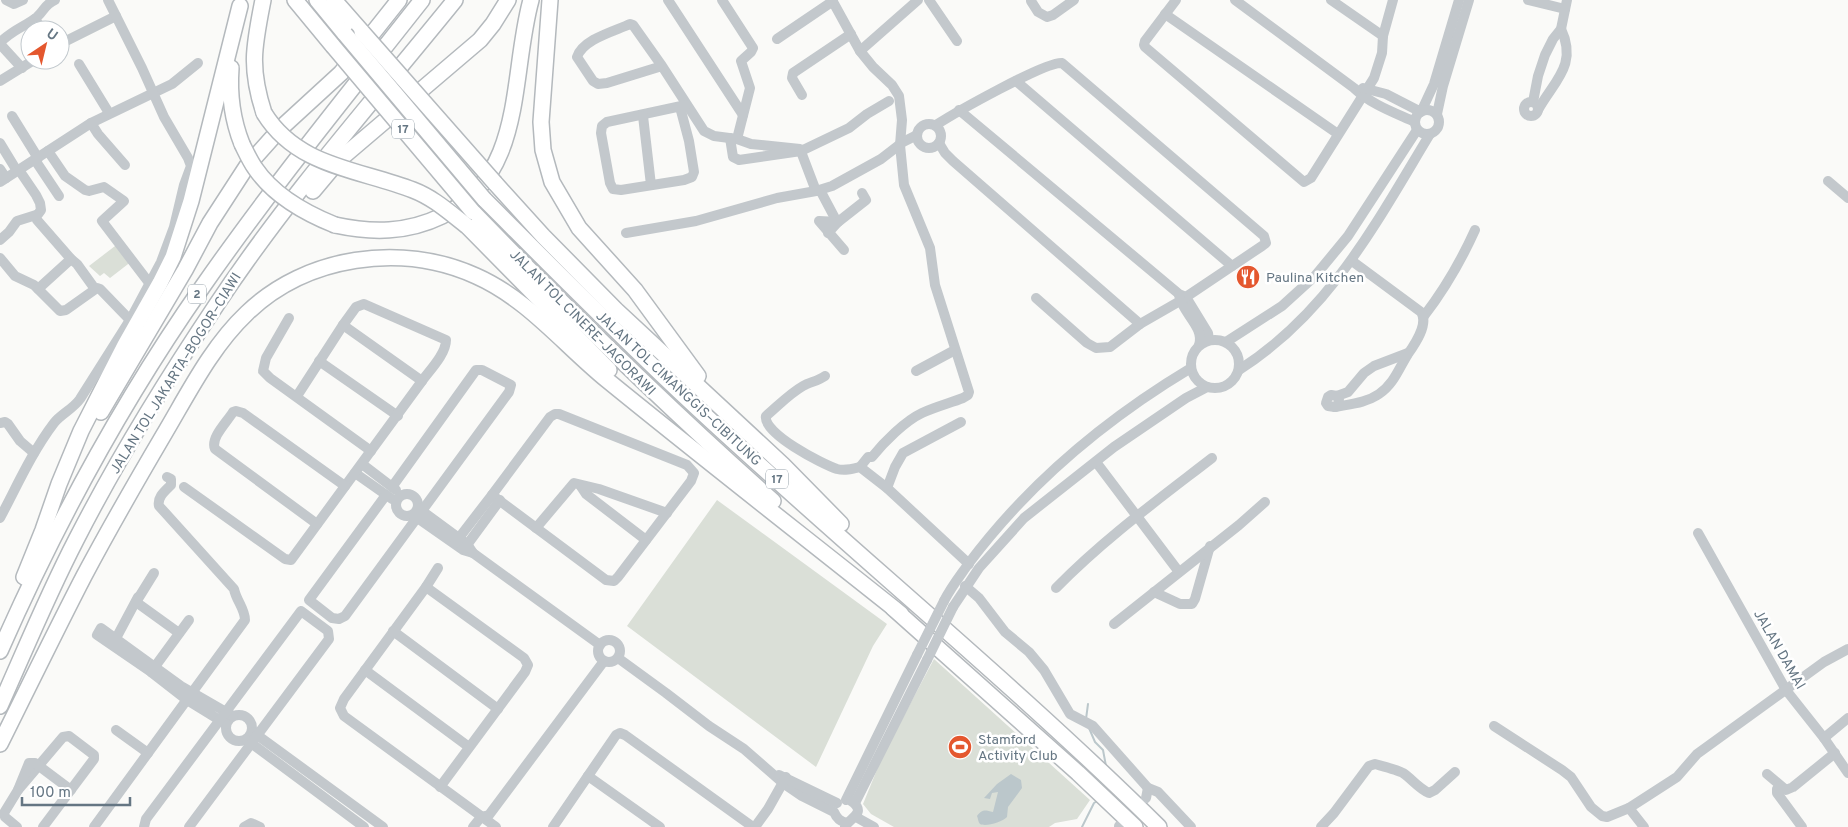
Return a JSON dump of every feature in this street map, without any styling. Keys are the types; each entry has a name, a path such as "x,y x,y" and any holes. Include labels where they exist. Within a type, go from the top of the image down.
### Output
{"highway":[{"path":"263,0 255,39 253,65 256,89 264,113 272,126 298,149 319,160 415,191 470,219 662,425"},
{"name":"JALAN TOL CINERE–JAGORAWI","path":"295,0 470,219 546,288 693,430 901,614"},
{"name":"JALAN TOL CIMANGGIS–CIBITUNG","path":"318,0 484,198 558,273 678,390 1079,750 1159,827"},
{"path":"334,0 543,236 616,310 783,465 928,614"},
{"path":"59,484 238,178 268,141 341,73 399,0"},
{"name":"JALAN TOL JAKARTA–BOGOR–CIAWI","path":"0,651 69,505 151,365 250,220 422,0"},
{"name":"JALAN TOL JAKARTA–BOGOR–CIAWI","path":"0,706 70,550 108,480 186,351 256,249 310,179 455,0"},
{"path":"256,249 278,231 339,160 480,40 508,0"},
{"path":"240,3 231,70 230,98 234,123 242,144 256,170 290,202 311,215 335,225 373,231 405,229 431,222 456,209 485,182 503,150 510,125 531,0"},
{"path":"550,0 541,122 543,150 552,182 579,228 635,290 722,407"},
{"path":"16,616 19,588 85,423 169,265 191,201 240,3"},
{"path":"0,744 84,576 132,489 209,360 228,334 248,312 274,292 302,275 354,260 404,258 440,264 476,276 508,294 537,317 602,376 662,425 901,614"},
{"name":"17","path":"901,614 1078,773 1135,827"}],"street":[{"path":"6,0 14,4 23,0"},
{"path":"20,66 0,43 23,25 35,19 45,5 55,0"},
{"path":"0,518 34,453 57,420 76,405 130,320 150,284 167,247 191,166 164,118 154,93 108,0"},
{"path":"668,0 743,115"},
{"path":"722,0 753,48 741,61 750,86 743,115 733,139 733,157 739,160 801,150 849,128 867,114 889,101"},
{"path":"860,51 918,0"},
{"path":"929,0 957,41"},
{"path":"1176,0 1145,41 1145,47 1302,180 1307,182 1312,178 1374,78 1382,53 1383,36 1394,0"},
{"path":"1235,0 1354,88 1365,92 1386,94 1421,112 1430,111 1437,114"},
{"path":"1331,0 1383,36"},
{"path":"1226,342 1282,306 1315,276 1348,236 1416,126 1434,84 1459,0"},
{"path":"1239,370 1237,354 1233,347 1226,342 1218,340 1204,343 1194,350 1191,359 1191,368 1197,380 1207,387 1220,388 1228,384 1235,378 1239,370 1262,354 1301,320 1330,290 1365,242 1430,134 1438,126 1437,114 1443,86 1469,0"},
{"path":"1528,0 1566,4 1561,29 1553,39 1545,55 1535,90 1535,106 1546,95 1567,63 1567,48 1561,29"},
{"path":"777,39 832,1 860,51 899,96 902,120 900,145 904,185 930,248 935,285 968,395 922,413 911,420 872,457 868,457 860,467 846,470 836,469 790,445 770,429 765,422 766,416 787,397 805,385 814,383 825,376"},
{"path":"1031,1 1038,12 1047,17 1053,15 1069,1"},
{"path":"1165,14 1338,134"},
{"path":"70,39 116,16"},
{"path":"662,66 608,83 598,84 593,81 577,56 581,49 590,42 630,24 635,27 662,66 683,106 708,134"},
{"path":"802,95 792,78 793,73 851,34"},
{"path":"2,176 18,171 109,113 172,84 198,63"},
{"path":"936,125 959,110 1053,64 1057,63 1066,66 1264,236 1267,241 1232,266 1140,324 1110,347 1096,348 1082,339 1036,298"},
{"path":"79,64 109,113"},
{"path":"0,81 20,69"},
{"path":"1016,81 1232,266"},
{"path":"1535,90 1546,95"},
{"path":"1365,92 1382,108 1416,126 1425,134 1430,134"},
{"path":"683,106 694,172 692,177 684,180 621,190 612,188 601,133 602,126 607,122 643,116 683,106"},
{"path":"959,110 1182,298 1204,343"},
{"path":"12,116 59,196"},
{"path":"643,116 651,185"},
{"path":"91,123 125,165"},
{"path":"626,233 696,221 777,198 832,186 881,159 917,135 920,127 923,125 932,123 936,125 942,135 939,143 932,148 928,148 920,144 917,135"},
{"path":"689,140 708,134 770,147 798,148 801,150 818,190 837,222"},
{"path":"0,143 40,203 41,210 36,215 17,221 10,232 0,240"},
{"path":"939,143 953,161 1140,324"},
{"path":"48,151 65,176 85,190 89,191 104,187 124,201 102,220 150,284"},
{"path":"1828,181 1848,198"},
{"path":"828,233 837,222 866,200 862,193"},
{"path":"36,215 37,220 77,264 95,289"},
{"path":"837,222 819,221 844,250"},
{"path":"1408,354 1374,366 1348,392 1337,396 1340,402 1335,407 1369,400 1382,392 1397,375 1414,347 1424,324 1424,316 1454,271 1474,230"},
{"path":"0,258 15,276 29,282 62,311 95,289 100,289 130,320"},
{"path":"38,289 71,259"},
{"path":"1352,261 1424,316"},
{"path":"184,487 287,561 293,558 398,416 445,347 446,340 364,304 356,307 297,396"},
{"path":"289,318 266,358 263,370 270,378 371,451"},
{"path":"343,325 422,380"},
{"path":"916,371 955,350"},
{"path":"319,361 398,416"},
{"path":"874,827 841,821 842,807 952,586 983,544 1007,516 1085,441 1143,398 1191,368"},
{"path":"476,370 482,370 510,383 512,387 509,392 418,512 345,616 339,619 332,618 309,600 389,491 476,370"},
{"path":"831,827 927,660 965,586 1017,525 1045,501 1158,416 1207,387"},
{"path":"1348,392 1352,404"},
{"path":"317,524 216,449 214,446 215,438 233,412 243,413 346,486"},
{"path":"463,546 550,417 554,414 559,414 687,465 694,473 691,481 618,578 610,581 606,580 496,498"},
{"path":"0,423 5,422 8,424 20,441 34,453"},
{"path":"887,488 899,458 903,453 961,422"},
{"path":"1056,588 1136,516 1212,458"},
{"path":"1096,462 1178,572"},
{"path":"362,464 389,491"},
{"path":"860,467 887,488 969,564"},
{"path":"355,473 400,499"},
{"path":"94,827 245,620 234,589 211,566 184,532 159,506 158,501 160,497 171,485 171,479 167,477"},
{"path":"536,528 571,484 574,483 599,488 667,513"},
{"path":"580,485 586,494 646,540"},
{"path":"400,499 408,494 414,497 418,502 418,512"},
{"path":"400,499 399,513 403,516 418,512"},
{"path":"1114,624 1210,546 1239,525 1264,502"},
{"path":"418,512 600,645"},
{"name":"JALAN DAMAI","path":"1698,533 1786,690 1848,772"},
{"path":"1154,592 1180,604 1192,604 1210,546"},
{"path":"438,568 341,703 340,711 344,716 488,822"},
{"path":"153,572 115,642 223,722 226,732 231,739 239,742 252,738"},
{"path":"965,586 980,598 1005,632 1029,652 1039,664 1054,685 1070,714 1093,726 1147,793 1158,792 1191,827"},
{"path":"426,587 528,662 525,672 440,787"},
{"path":"136,602 179,633"},
{"path":"144,827 146,819 230,714 301,611 324,628 330,634 329,639 252,738 189,827"},
{"path":"153,669 189,620"},
{"path":"393,631 498,708"},
{"path":"608,640 617,643 620,652 618,658 612,662 604,661 598,654 600,645 608,640"},
{"path":"1494,726 1562,770 1571,778 1591,807 1602,816 1607,817 1628,808 1676,777 1697,754 1824,662 1848,649"},
{"path":"618,658 709,726 744,749 802,796 858,810 849,822"},
{"path":"473,827 488,822 604,661"},
{"path":"365,670 469,747"},
{"path":"190,697 230,714 244,715 252,722 252,738"},
{"path":"1824,738 1848,718"},
{"path":"116,730 148,753"},
{"path":"553,827 616,735 622,733 754,827 768,809 784,780"},
{"path":"40,766 63,737 66,736 69,736 92,754 94,759 43,827"},
{"path":"252,738 364,827"},
{"path":"252,738 383,827"},
{"path":"1767,774 1786,790 1793,788 1835,753"},
{"path":"17,827 4,817 4,813 18,790 29,763 32,762 40,766 71,790"},
{"path":"1321,827 1334,813 1369,766 1375,764 1400,771 1429,793 1455,772"},
{"path":"588,776 660,827"},
{"path":"1780,786 1777,789 1777,793 1802,827"},
{"path":"1628,808 1644,827"},
{"path":"244,827 251,822 260,827"}],"shaded area":[{"path":"119,243 132,261 110,278 104,273 100,276 89,266"},
{"path":"717,500 887,624 873,646 816,767 627,626"},
{"name":"Stamford Activity Club","path":"934,659 1090,800 1077,819 1055,823 1049,827 894,827 871,814 863,804 883,755"},
{"path":"1011,774 1021,780 1022,788 1008,807 1007,817 994,824 980,824 977,816 980,812 984,811 993,812 998,792 992,793 990,799 984,798 997,784"}],"waterway":[{"path":"1086,719 1088,704"},
{"path":"1089,728 1095,742 1103,750 1106,766"},
{"path":"1082,827 1094,803 1099,800"}],"place":[{"name":"Paulina Kitchen","path":"1248,277"},
{"name":"Stamford Activity Club","path":"960,747"}]}
